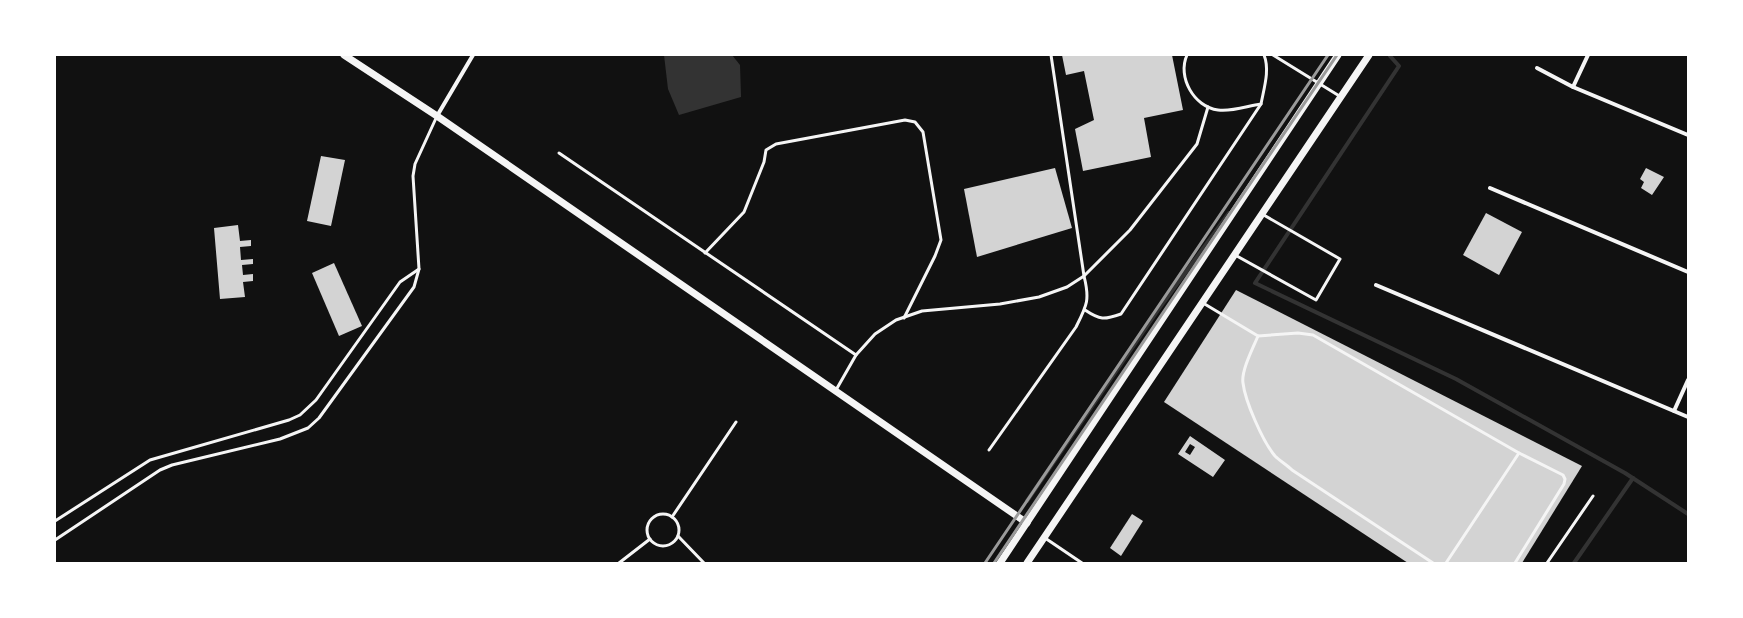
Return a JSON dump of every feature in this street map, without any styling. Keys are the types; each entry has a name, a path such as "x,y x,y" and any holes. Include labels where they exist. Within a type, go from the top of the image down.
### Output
{"street":[{"path":"344,55 437,116 1027,523"},
{"path":"437,116 473,55"},
{"path":"1000,563 1338,55"},
{"path":"1027,563 1369,55"},
{"path":"1573,87 1588,55"},
{"path":"1537,68 1573,87 1688,135"},
{"path":"1490,188 1688,272"},
{"path":"1376,285 1688,417"},
{"path":"1674,411 1688,380"}],"lane":[{"path":"989,450 1076,327 1085,310 1088,294 1051,55"},
{"path":"1187,55 1184,72 1187,85 1194,97 1208,107 1217,110 1230,111 1261,104"},
{"path":"1085,310 1098,318 1108,318 1121,314 1261,104 1266,75 1266,61 1264,55"},
{"path":"1273,55 1341,98"},
{"path":"836,390 856,355 875,334 896,320 922,311 1000,304 1039,297 1067,287 1084,276 1130,230 1197,144 1208,107"},
{"path":"55,540 160,470 172,465 280,439 308,428 319,418 414,287 419,269 413,176 415,164 437,116"},
{"path":"705,253 744,212 764,162 766,150 776,144 905,120 915,122 923,132 941,240 935,256 904,318"},
{"path":"559,153 856,355"},
{"path":"1235,255 1316,300 1340,259 1262,214"},
{"path":"55,521 150,460 277,425 300,415 316,400 400,282 419,269"},
{"path":"1203,302 1258,336 1298,333 1313,335 1519,453 1562,475 1565,479 1515,563"},
{"path":"1258,336 1245,369 1242,382 1252,412 1265,443 1276,458 1433,563"},
{"path":"672,517 736,422"},
{"path":"1446,563 1519,453"},
{"path":"1547,563 1593,496"},
{"path":"661,514 672,517 679,527 678,536 673,543 665,546 656,544 650,539 647,532 650,520 661,514"},
{"path":"678,536 704,563"},
{"path":"1045,538 1082,563"},
{"path":"619,563 650,539"}],"shaded area":[{"path":"664,55 732,55 740,65 741,97 679,115 668,89"}],"building":[{"path":"1062,55 1172,55 1183,110 1144,118 1151,157 1083,171 1075,129 1094,120 1084,71 1066,75"},
{"path":"321,156 345,160 331,226 307,221"},
{"path":"1055,168 1072,228 977,257 964,189"},
{"path":"1646,168 1664,177 1652,195 1641,188 1644,182 1640,179"},
{"path":"1486,213 1522,232 1499,275 1463,255"},
{"path":"238,225 240,241 251,240 251,246 240,247 241,260 253,259 253,264 242,265 243,275 253,274 253,281 243,282 245,297 220,299 214,228"},
{"path":"334,263 362,326 339,336 312,273"},
{"path":"1236,290 1582,466 1522,563 1408,563 1164,402"},
{"path":"1190,436 1225,460 1213,477 1178,454","holes":["1190,444 1195,447 1190,455 1185,452"]},
{"path":"1132,514 1143,521 1121,556 1110,548"}],"waterway":[{"path":"1390,56 1399,66 1255,283 1456,379 1625,473 1688,514"},
{"path":"1027,501 1158,310 1229,213"},
{"path":"1574,563 1633,478"}],"railway":[{"path":"985,563 1328,55"},
{"path":"994,563 1337,55"}]}
